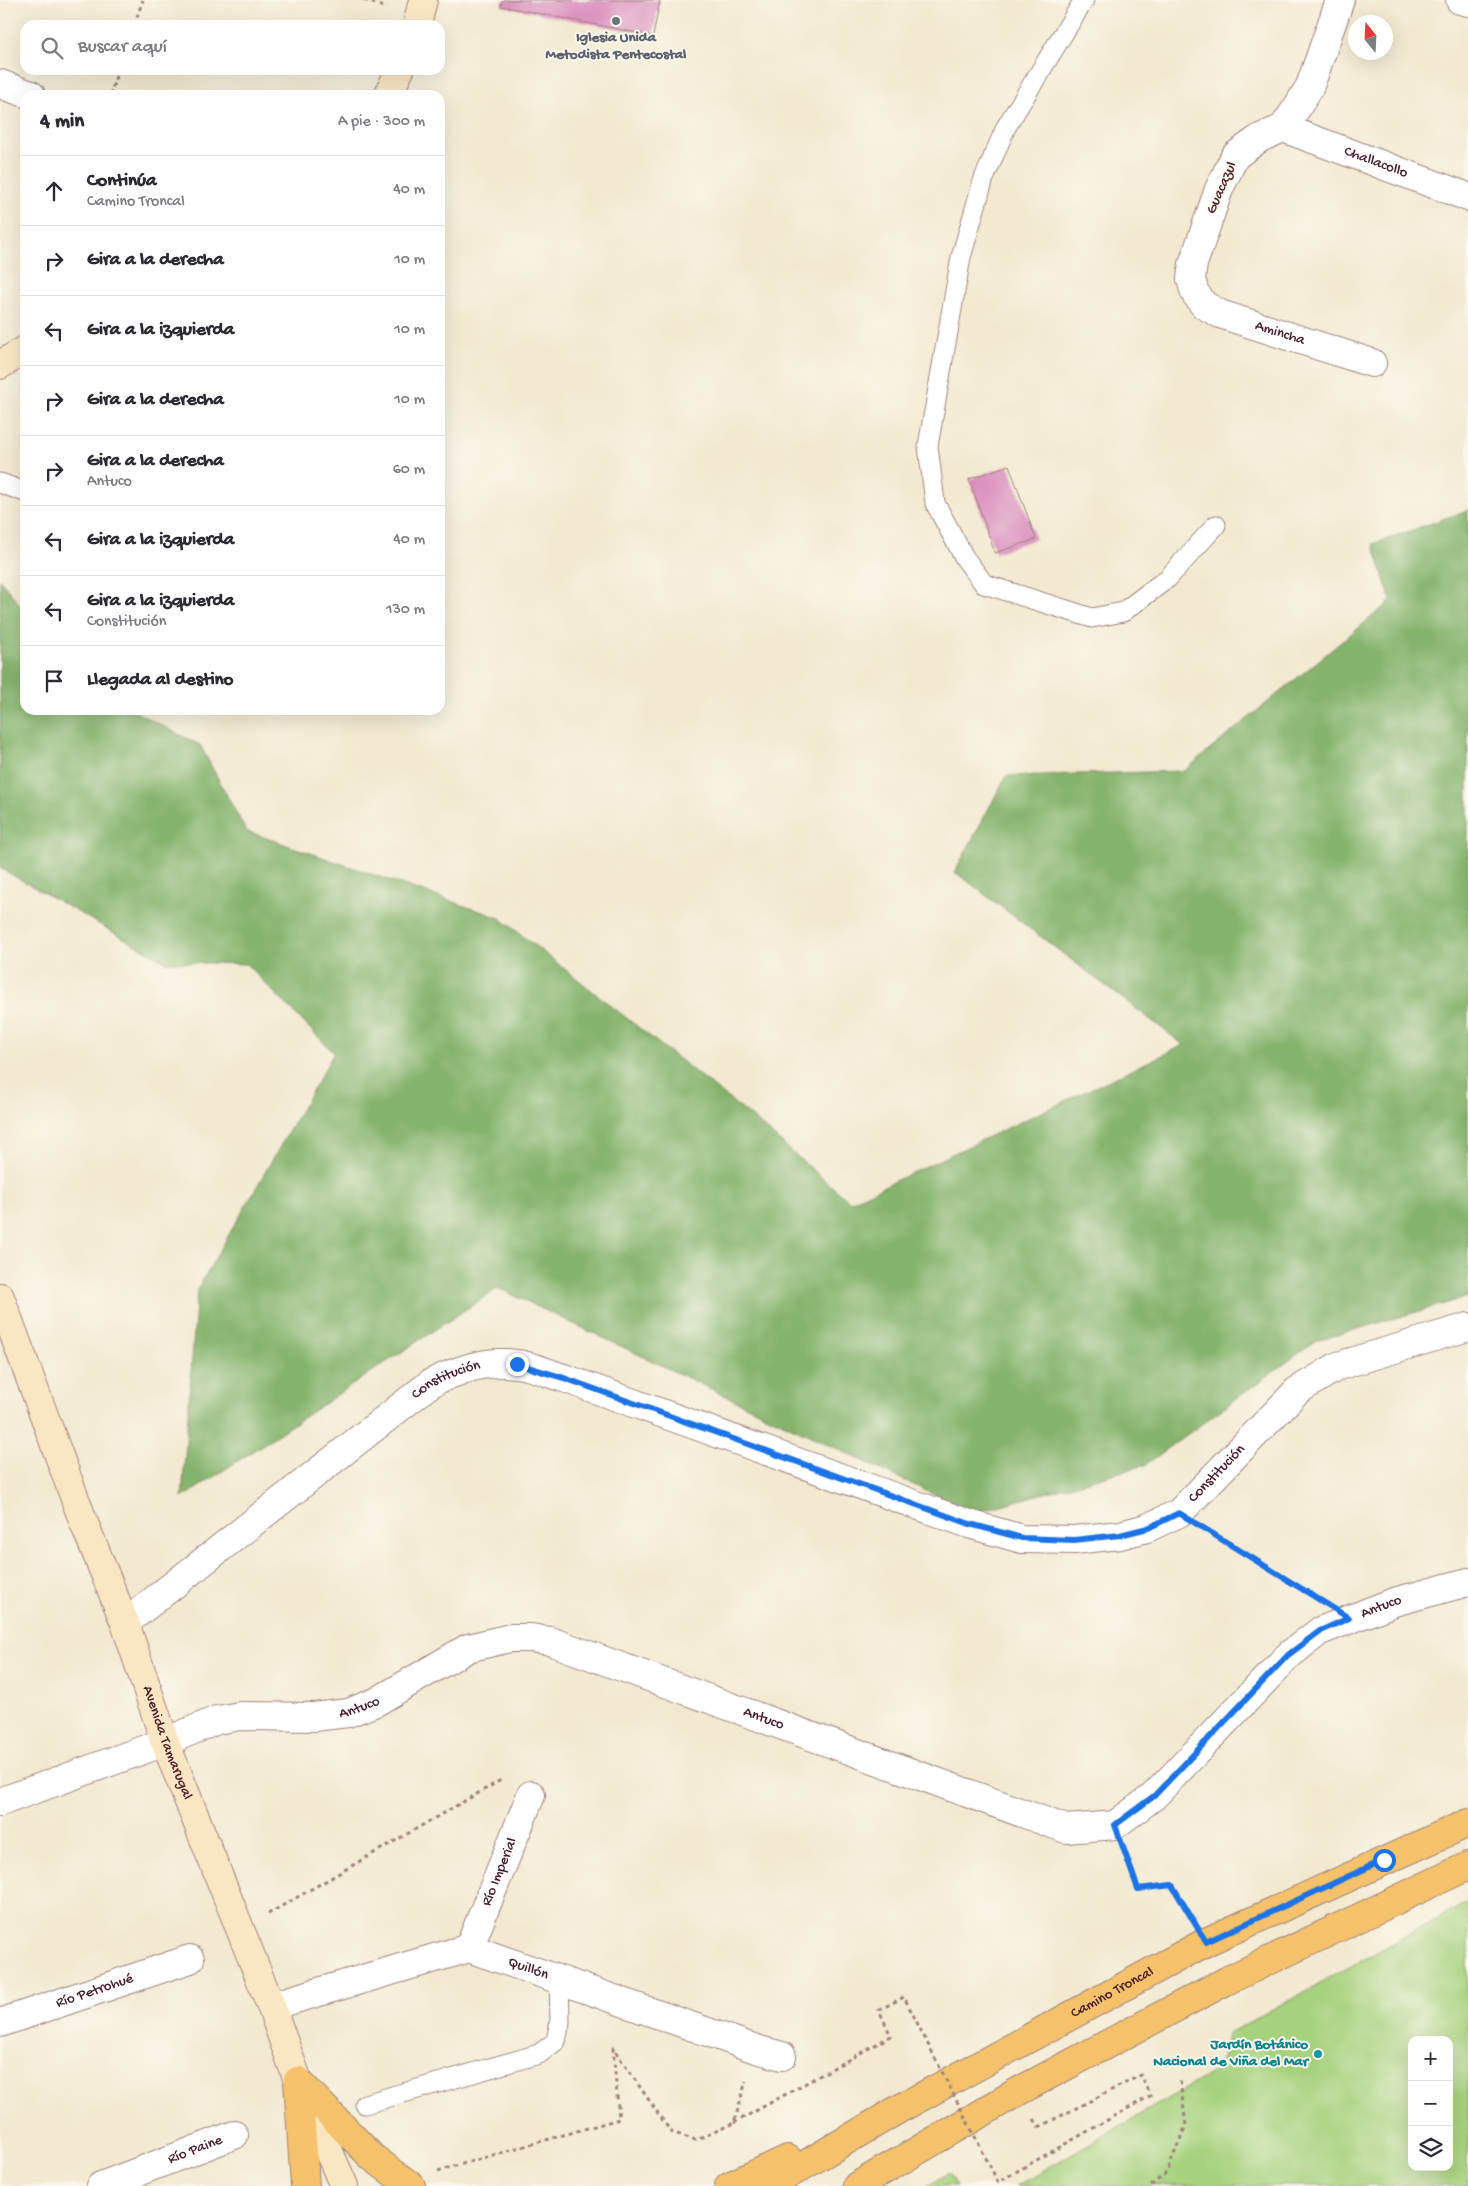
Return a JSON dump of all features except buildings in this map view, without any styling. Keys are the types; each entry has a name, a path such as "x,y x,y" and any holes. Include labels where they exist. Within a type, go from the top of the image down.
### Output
{"main road":[{"name":"Camino Troncal","path":"769,2186 899,2109 1206,1942 1468,1823"},
{"path":"857,2186 1018,2091 1228,1980 1468,1866"},
{"path":"298,2081 372,2157 407,2184"},
{"path":"298,2081 305,2186"},
{"path":"729,2186 899,2109"}],"street":[{"path":"418,20 423,0"},
{"path":"1283,128 1310,86 1340,0"},
{"path":"1460,0 1468,2"},
{"path":"390,90 398,75"},
{"path":"0,84 20,91"},
{"name":"Challacollo","path":"1283,128 1468,197"},
{"name":"Guacazul","path":"1195,293 1191,278 1193,264 1218,189 1236,156 1260,138 1283,128"},
{"name":"Amincha","path":"1195,293 1204,305 1220,314 1372,363"},
{"path":"0,365 20,353"},
{"name":"Avenida Tamarugal","path":"0,1297 84,1523 125,1623 165,1742 271,2006 298,2081 344,2186"},
{"name":"Constitución","path":"125,1623 431,1383 456,1372 485,1363 517,1364 564,1378 970,1524 1022,1538 1074,1540 1120,1535 1148,1528 1179,1513 1297,1391 1338,1366 1468,1327"},
{"name":"Antuco","path":"0,1802 165,1742 217,1720 240,1716 314,1716 348,1712 376,1702 468,1648 491,1642 531,1638 568,1648 1066,1829 1115,1825 1154,1796 1288,1655 1320,1631 1349,1618 1394,1602 1468,1582"},
{"name":"Río Imperial","path":"468,1948 531,1795"},
{"path":"271,2006 468,1948"},
{"name":"Quillón","path":"468,1948 756,2049 782,2056"},
{"name":"Río Petrohué","path":"0,2023 190,1959"},
{"name":"Río Paine","path":"101,2186 234,2135"}],"lane":[{"path":"1084,0 1006,127 980,191 961,257 928,446 935,503 964,557 984,584 1092,618 1123,612 1168,578 1216,525"},
{"path":"0,483 20,490"},
{"path":"365,2104 539,2054 556,2041 560,2022 559,1979"}],"path":[{"path":"136,20 143,0"},
{"path":"112,90 116,75"},
{"path":"1179,1513 1349,1618"},
{"path":"239,1930 504,1779"},
{"path":"1115,1825 1138,1889 1172,1885 1206,1942"},
{"path":"407,2184 619,2119 613,2048 671,2132 696,2140 734,2123 891,2036 879,2010 904,1997 998,2182 1150,2096 1141,2075 1039,2127"},
{"path":"734,2123 756,2049"},
{"path":"1151,2186 1167,2172 1186,2125 1180,2081"}],"green space":[{"path":"1468,510 1468,1297 1316,1341 1145,1465 973,1513 498,1288 182,1498 197,1290 334,1053 246,964 166,962 0,868 0,580 20,605 20,715 142,715 200,745 246,831 500,918 748,1114 850,1202 1184,1045 955,872 1006,776 1184,771 1391,601 1373,544"},
{"name":"Jardín Botánico Nacional de Viña del Mar","path":"1468,1902 1468,2186 1016,2186 1219,2069 1229,2033"},
{"path":"949,2173 957,2186 927,2186"}],"place":[{"name":"Iglesia Unida Metodista Pentecostal","path":"616,21"},
{"name":"Jardín Botánico Nacional de Viña del Mar","path":"1318,2054"}],"route":[{"path":"517,1364 564,1378 970,1524 1022,1538 1074,1540 1120,1535 1148,1528 1179,1513 1349,1618 1320,1631 1288,1655 1154,1796 1115,1825 1138,1889 1172,1885 1206,1942 1384,1860"}]}
